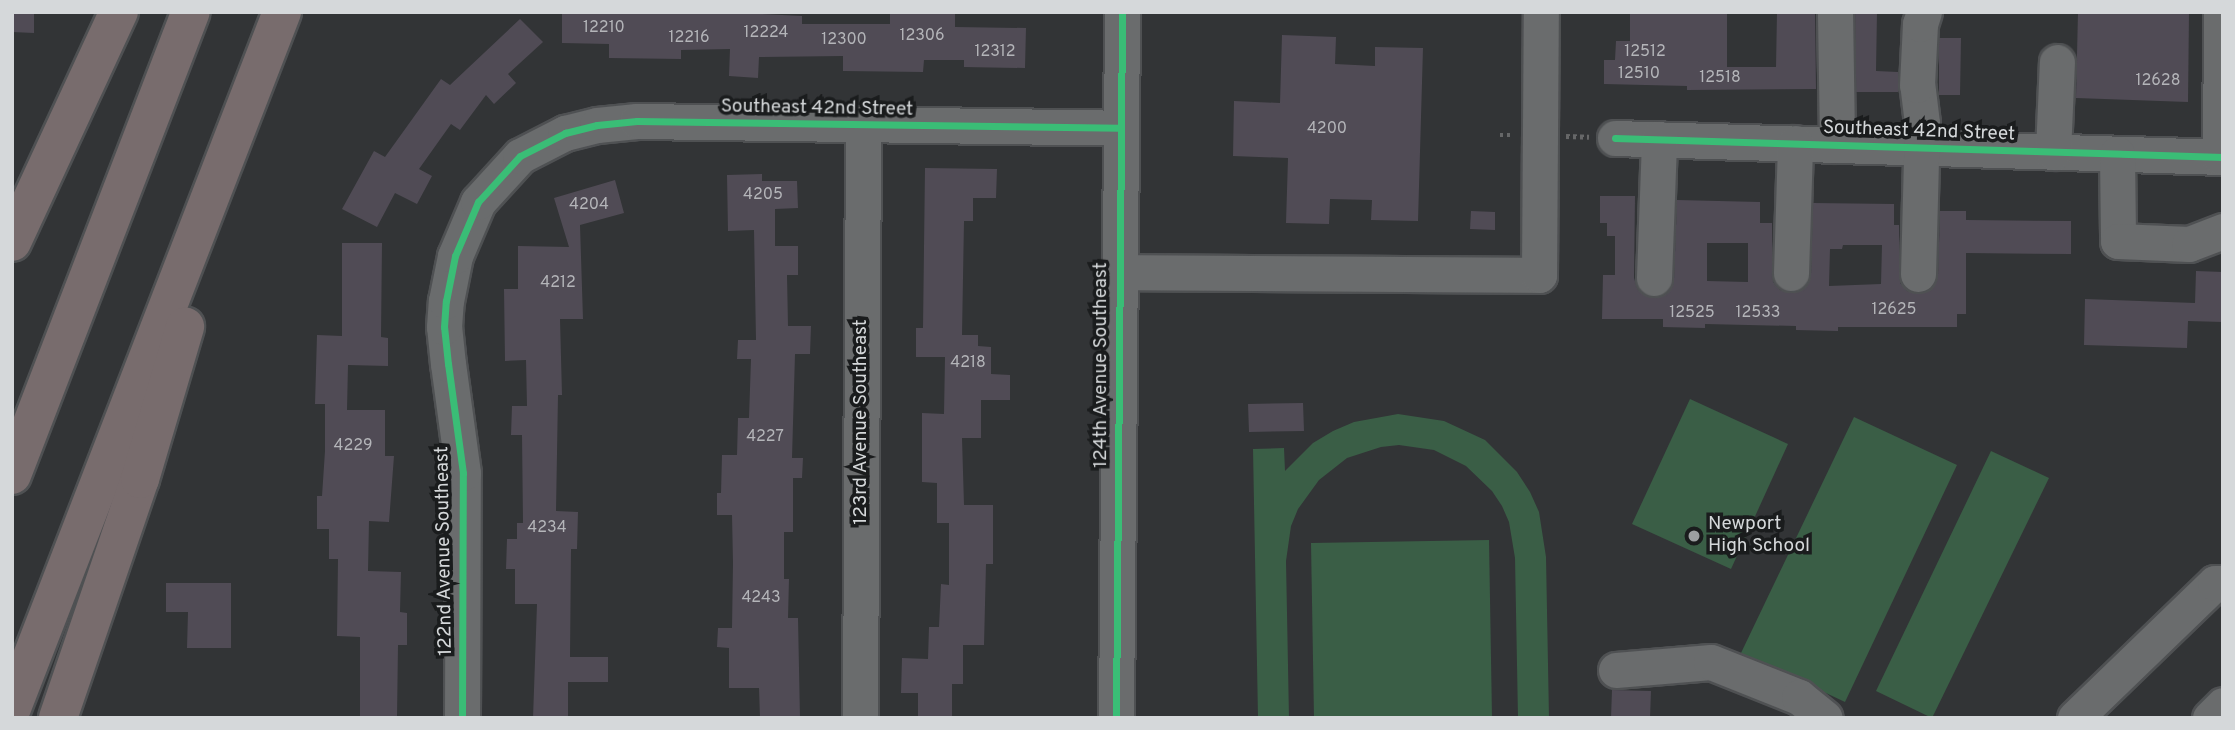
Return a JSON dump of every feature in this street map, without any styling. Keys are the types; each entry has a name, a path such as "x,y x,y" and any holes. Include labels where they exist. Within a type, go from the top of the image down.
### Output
{"highway":[{"path":"12,242 119,12"},
{"path":"12,475 191,12"},
{"path":"12,708 282,12"},
{"path":"58,718 140,479 264,59"}],"street":[{"name":"124th Avenue Southeast","path":"1116,718 1122,12"},
{"path":"1118,272 1539,275 1541,12"},
{"path":"1835,12 1837,145"},
{"path":"1918,274 1923,123 1917,85 1920,24 1924,12"},
{"path":"2221,12 2221,157"},
{"path":"2053,152 2057,62"},
{"name":"Southeast 42nd Street","path":"520,156 565,133 597,124 636,121 1119,128"},
{"name":"123rd Avenue Southeast","path":"860,718 863,126"},
{"name":"Southeast 42nd Street","path":"1615,138 2221,157"},
{"path":"1654,278 1659,139"},
{"path":"1791,273 1795,144"},
{"path":"2118,153 2118,241 2189,244 2223,231"},
{"name":"122nd Avenue Southeast","path":"462,718 463,473 446,352 446,301 455,256 478,202 520,156"},
{"path":"2075,718 2215,583 2223,583"},
{"path":"1616,670 1711,662 1799,697 1825,718"},
{"path":"2210,718 2223,705"}],"green space":[{"path":"1690,399 1788,444 1731,569 1632,524"},
{"path":"1398,414 1444,421 1485,440 1517,472 1530,492 1539,512 1546,557 1549,718 1518,718 1515,558 1509,522 1502,506 1492,491 1466,466 1434,450 1399,445 1381,447 1347,458 1319,480 1298,509 1291,526 1286,561 1289,718 1258,718 1253,449 1284,448 1285,471 1313,443 1333,431 1354,422"},
{"path":"1854,417 1957,465 1845,702 1741,653"},
{"path":"1991,451 2049,478 1932,718 1876,691"},
{"path":"1489,540 1492,718 1314,718 1311,543"}],"building":[{"path":"12,12 34,12 34,33 12,32"},
{"path":"562,12 724,12 802,16 802,24 890,24 890,12 955,13 955,27 1026,28 1025,68 964,67 964,60 924,60 923,72 843,71 843,56 759,57 758,78 729,76 730,49 681,50 681,59 609,58 609,44 562,43"},
{"path":"1630,12 1727,12 1727,67 1776,67 1777,12 1815,12 1816,89 1687,90 1687,86 1604,84 1604,60 1615,60 1616,41 1630,41"},
{"path":"1855,12 1877,12 1876,71 1898,72 1898,92 1856,92"},
{"path":"2078,12 2189,12 2188,102 2076,98"},
{"path":"520,19 543,42 508,74 516,83 494,104 486,95 460,130 451,124 419,169 432,176 417,204 395,193 377,227 342,209 374,151 385,157 441,79 450,85"},
{"path":"1282,35 1336,37 1335,64 1375,66 1375,47 1423,48 1418,221 1371,220 1372,200 1330,199 1329,224 1286,223 1288,158 1233,156 1234,101 1280,103"},
{"path":"1939,38 1961,38 1960,95 1939,95"},
{"path":"925,168 997,169 996,198 973,198 973,221 964,221 962,335 978,335 978,346 991,347 991,374 1010,375 1010,400 981,400 981,438 962,438 964,505 993,505 993,564 986,564 984,645 963,645 963,684 952,684 952,718 918,718 918,693 901,693 902,658 928,659 929,627 939,627 941,584 949,585 949,523 937,523 937,483 922,482 922,413 944,414 945,357 916,357 916,328 923,328"},
{"path":"762,174 762,181 797,181 798,208 775,209 775,246 798,246 798,275 787,275 788,326 811,326 810,354 795,354 792,458 803,458 802,478 793,478 793,532 784,532 784,579 789,579 788,618 798,618 800,718 760,718 759,688 729,688 729,648 717,647 718,628 732,628 733,563 732,515 717,515 717,493 721,493 722,455 737,455 738,418 749,418 751,359 737,359 738,340 756,340 754,230 728,231 727,175"},
{"path":"615,180 624,213 580,225 583,319 560,319 562,395 558,395 556,511 578,512 577,549 571,549 570,657 608,657 608,682 568,682 568,718 533,718 537,604 515,604 515,569 506,569 507,539 517,539 517,523 523,523 522,435 511,435 512,406 527,406 526,360 505,361 504,289 518,289 518,246 569,247 554,198"},
{"path":"1600,196 1635,196 1634,278 1637,288 1653,298 1664,295 1674,279 1677,200 1760,202 1760,223 1772,223 1773,282 1780,290 1790,293 1801,290 1811,274 1813,203 1894,204 1894,225 1899,225 1900,283 1907,291 1917,294 1928,291 1938,275 1940,211 1966,211 1966,220 2071,221 2071,254 1966,253 1966,314 1957,314 1957,327 1838,327 1838,331 1796,330 1796,326 1705,324 1705,328 1663,327 1663,319 1602,319 1603,275 1615,275 1615,236 1607,236 1607,223 1600,223","holes":["1707,243 1748,243 1748,282 1707,281","1843,245 1882,245 1881,284 1829,286 1830,249 1842,249"]},
{"path":"1471,211 1495,212 1495,230 1470,229"},
{"path":"342,243 382,243 381,337 388,338 388,366 348,365 347,410 385,410 385,456 394,456 389,522 369,521 368,571 401,572 400,612 407,613 407,645 398,645 397,718 360,718 360,637 337,636 338,559 329,559 329,529 317,529 317,496 322,496 325,451 325,404 315,404 317,335 342,336"},
{"path":"2196,271 2223,272 2223,322 2188,321 2187,348 2084,345 2085,299 2195,303"},
{"path":"1303,403 1304,431 1249,432 1248,404"},
{"path":"166,583 231,583 231,648 187,648 188,612 166,612"},
{"path":"1612,690 1651,691 1650,718 1611,718"}],"cycle path":[{"path":"1116,718 1122,12"},
{"path":"462,718 463,473 444,327 446,301 455,256 478,202 520,156 565,133 597,125 637,121 1119,128"},
{"path":"1615,138 2223,157"}],"place":[{"name":"Newport High School","path":"1694,536"}]}
